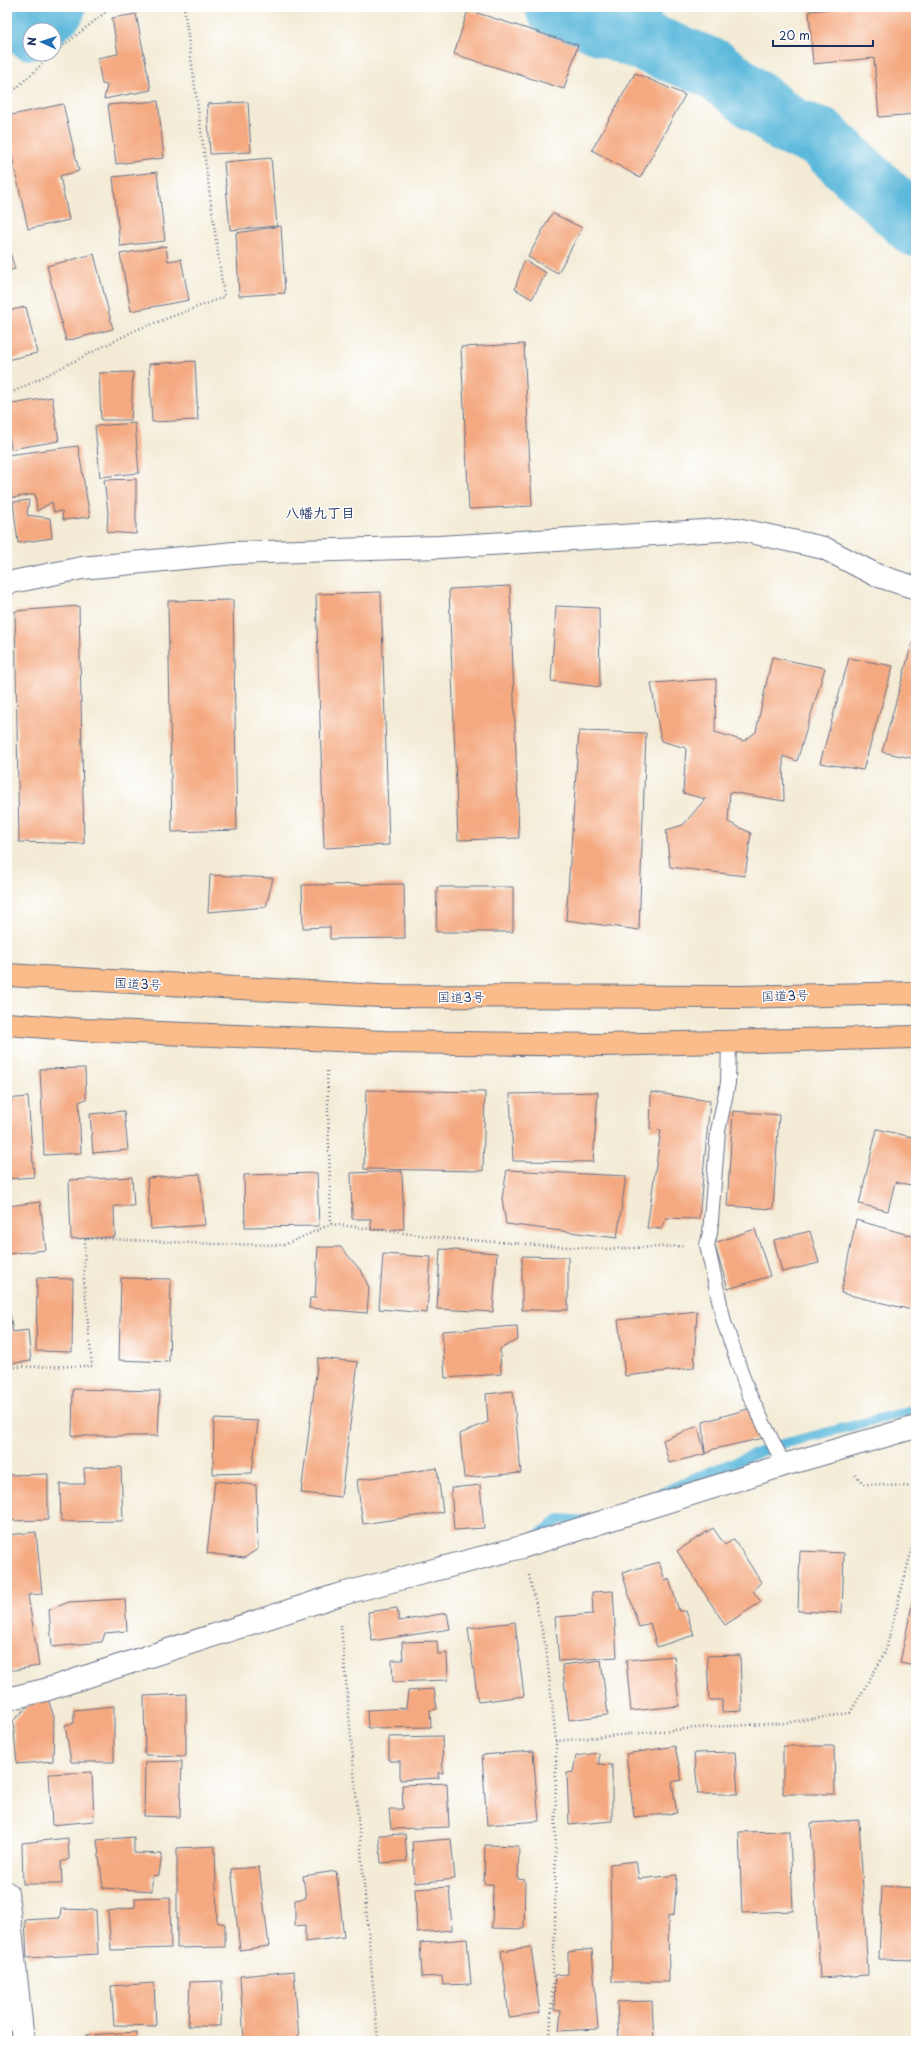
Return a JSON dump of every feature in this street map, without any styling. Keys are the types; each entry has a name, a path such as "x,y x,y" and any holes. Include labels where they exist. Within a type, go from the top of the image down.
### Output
{"highway":[{"name":"国道3号","path":"7,975 380,996 740,997 916,993"},
{"path":"7,1024 85,1030 327,1039 602,1046 916,1037"}],"street":[{"path":"7,584 82,568 234,553 439,548 737,529 824,548 876,575 916,588"},
{"path":"7,1699 52,1688 338,1595 522,1547 784,1465 916,1427"},
{"path":"7,1893 23,2041"}],"lane":[{"path":"729,1042 728,1083 718,1131 710,1233 707,1245 724,1322 748,1392 784,1465"}],"path":[{"path":"62,48 112,7"},
{"path":"7,395 136,330 224,297 184,7"},
{"path":"7,97 45,62"},
{"path":"327,1039 331,1224"},
{"path":"7,1367 92,1366 84,1280 85,1238 213,1244 284,1245 331,1224 443,1238 552,1246 606,1249 707,1245"},
{"path":"833,1451 864,1484 916,1487"},
{"path":"556,1741 694,1728 784,1724 850,1713 885,1653 916,1533"},
{"path":"522,1547 546,1647 556,1741 555,1928 550,2041"},
{"path":"338,1595 378,2041"}],"building":[{"path":"854,7 914,7 916,114 879,117 874,58 813,64 809,11"},
{"path":"468,10 578,45 564,89 454,54"},
{"path":"136,14 151,90 104,99 107,85 102,84 97,58 118,54 112,18"},
{"path":"635,73 685,95 640,178 592,150"},
{"path":"158,101 164,158 116,164 108,105"},
{"path":"248,102 251,152 210,154 207,104"},
{"path":"63,104 79,171 60,176 69,220 28,229 7,134 7,116"},
{"path":"271,158 277,226 230,230 224,162"},
{"path":"157,172 165,241 120,246 113,177"},
{"path":"552,213 582,228 558,273 528,257"},
{"path":"281,226 285,293 239,296 236,233"},
{"path":"7,242 15,269 7,271"},
{"path":"166,246 168,261 181,259 189,300 131,311 120,254"},
{"path":"94,254 113,329 66,341 47,266"},
{"path":"524,260 546,273 532,299 515,289"},
{"path":"26,307 37,353 7,360 7,311"},
{"path":"524,344 532,506 469,509 461,347"},
{"path":"195,361 198,420 152,422 149,364"},
{"path":"133,372 131,420 101,420 99,373"},
{"path":"52,397 59,441 11,449 7,422 7,405"},
{"path":"135,423 139,473 100,477 95,426"},
{"path":"78,446 90,517 63,520 62,511 54,512 52,502 37,511 35,494 12,498 7,455"},
{"path":"136,479 136,534 107,532 108,512 104,480"},
{"path":"29,500 27,515 50,518 52,538 18,543 13,502"},
{"path":"510,586 519,838 458,840 449,589"},
{"path":"381,592 389,845 324,848 316,594"},
{"path":"233,600 237,830 172,832 168,601"},
{"path":"79,606 84,844 19,842 15,611"},
{"path":"556,606 599,608 600,687 551,681"},
{"path":"912,643 916,644 916,759 882,752"},
{"path":"772,657 825,668 797,761 783,756 784,801 730,792 728,822 751,833 745,876 670,867 666,830 683,825 705,799 683,793 686,748 661,741 651,683 716,679 715,732 744,741 756,732"},
{"path":"849,658 893,666 863,770 820,763"},
{"path":"579,731 646,733 639,930 566,920"},
{"path":"210,875 273,878 266,907 208,912"},
{"path":"404,884 405,938 330,939 330,927 303,928 302,885"},
{"path":"437,887 513,887 513,932 436,932"},
{"path":"85,1068 86,1099 79,1102 81,1153 44,1155 40,1069"},
{"path":"366,1090 485,1092 483,1171 364,1169"},
{"path":"598,1092 593,1162 513,1161 510,1094"},
{"path":"651,1092 710,1101 699,1219 666,1218 661,1229 647,1228 661,1130 650,1129"},
{"path":"28,1097 34,1177 7,1179 7,1099"},
{"path":"124,1111 128,1150 93,1153 90,1114"},
{"path":"733,1111 779,1115 773,1209 727,1206"},
{"path":"877,1129 916,1138 916,1163 911,1185 895,1182 888,1211 859,1204"},
{"path":"507,1170 626,1176 617,1238 506,1224 502,1198"},
{"path":"402,1171 404,1229 371,1230 371,1219 352,1219 351,1173"},
{"path":"317,1173 319,1226 245,1227 244,1175"},
{"path":"200,1174 205,1225 151,1229 147,1178"},
{"path":"132,1177 134,1206 114,1206 115,1237 71,1239 69,1180"},
{"path":"40,1202 46,1250 7,1254 7,1206"},
{"path":"856,1220 916,1237 916,1311 841,1293"},
{"path":"755,1229 770,1276 728,1289 714,1243"},
{"path":"810,1231 819,1263 782,1272 774,1240"},
{"path":"318,1247 341,1247 362,1272 369,1288 367,1313 309,1308 310,1298 315,1298"},
{"path":"440,1249 497,1253 493,1312 437,1309"},
{"path":"383,1254 431,1257 427,1313 379,1309"},
{"path":"522,1256 568,1257 568,1310 522,1310"},
{"path":"37,1278 73,1279 72,1352 36,1351"},
{"path":"121,1278 171,1279 169,1362 119,1360"},
{"path":"697,1311 694,1368 625,1376 618,1320"},
{"path":"7,1314 10,1314 13,1332 28,1330 31,1361 7,1364"},
{"path":"517,1326 518,1340 500,1349 501,1374 445,1378 442,1331"},
{"path":"318,1358 358,1362 341,1497 301,1493"},
{"path":"73,1389 160,1391 158,1436 72,1436"},
{"path":"513,1391 521,1473 464,1478 460,1434 488,1422 486,1394"},
{"path":"758,1406 764,1438 714,1449 705,1454 703,1422"},
{"path":"214,1419 258,1421 252,1473 213,1474"},
{"path":"698,1426 705,1454 669,1463 663,1440"},
{"path":"121,1467 123,1521 61,1522 60,1484 85,1484 84,1468"},
{"path":"437,1468 443,1512 363,1524 357,1480"},
{"path":"48,1474 48,1520 7,1521 7,1475"},
{"path":"215,1481 256,1485 258,1549 244,1558 207,1553"},
{"path":"480,1485 484,1528 454,1530 451,1488"},
{"path":"713,1528 725,1545 734,1539 761,1582 753,1591 761,1602 725,1625 677,1551"},
{"path":"36,1532 42,1594 28,1595 39,1666 7,1671 7,1535"},
{"path":"800,1551 844,1553 842,1613 798,1611"},
{"path":"659,1562 665,1580 669,1579 679,1611 686,1611 694,1635 657,1647 650,1623 639,1627 622,1573"},
{"path":"916,1585 916,1666 900,1663"},
{"path":"613,1591 617,1657 559,1661 555,1617 593,1614 592,1592"},
{"path":"125,1599 127,1631 105,1633 102,1642 52,1647 49,1610 69,1602"},
{"path":"397,1608 399,1621 447,1613 450,1629 372,1641 368,1612"},
{"path":"515,1622 524,1696 478,1702 468,1628"},
{"path":"437,1641 438,1654 447,1653 448,1680 393,1682 392,1660 403,1660 402,1642"},
{"path":"740,1655 742,1711 722,1712 722,1700 709,1700 707,1656"},
{"path":"674,1656 679,1706 631,1711 626,1660"},
{"path":"601,1660 608,1715 569,1720 562,1665"},
{"path":"434,1689 437,1709 430,1710 431,1727 368,1728 367,1710 406,1708 408,1691"},
{"path":"45,1690 54,1717 53,1761 17,1764 13,1721"},
{"path":"186,1694 186,1756 145,1755 144,1696"},
{"path":"114,1706 114,1762 71,1762 65,1725 74,1723 74,1710"},
{"path":"442,1736 443,1773 438,1773 439,1778 400,1780 400,1761 389,1761 389,1737"},
{"path":"675,1746 682,1780 672,1782 677,1813 634,1817 626,1754"},
{"path":"783,1746 834,1746 835,1794 783,1794"},
{"path":"533,1751 539,1821 487,1825 482,1755"},
{"path":"735,1752 738,1794 698,1794 694,1753"},
{"path":"599,1753 599,1764 612,1765 612,1821 569,1825 567,1773 573,1772 576,1756"},
{"path":"182,1761 180,1817 144,1816 145,1762"},
{"path":"92,1772 94,1821 52,1825 49,1774"},
{"path":"447,1783 449,1827 391,1829 389,1809 403,1809 402,1785"},
{"path":"859,1820 868,1975 820,1978 811,1823"},
{"path":"790,1831 793,1911 742,1913 739,1832"},
{"path":"405,1834 407,1861 381,1863 379,1835"},
{"path":"134,1837 134,1853 162,1854 159,1875 152,1876 152,1891 103,1888 97,1840"},
{"path":"68,1838 69,1859 61,1862 62,1884 23,1884 22,1843"},
{"path":"451,1839 455,1879 415,1883 412,1842"},
{"path":"485,1845 519,1846 518,1879 525,1880 524,1929 492,1928 493,1884 484,1884"},
{"path":"215,1846 217,1922 225,1924 225,1947 177,1948 177,1848"},
{"path":"636,1861 639,1879 677,1875 674,1915 668,1916 669,1982 612,1982 610,1864"},
{"path":"259,1867 269,1946 240,1950 231,1869"},
{"path":"336,1871 344,1937 305,1942 305,1925 295,1926 295,1900 306,1898 303,1876"},
{"path":"882,1886 916,1888 916,1960 879,1959"},
{"path":"449,1887 452,1930 417,1933 415,1889"},
{"path":"170,1897 171,1948 111,1950 108,1911 135,1907 135,1898"},
{"path":"61,1909 96,1910 98,1954 27,1958 25,1920 60,1918"},
{"path":"467,1939 471,1984 443,1985 442,1976 422,1977 420,1943"},
{"path":"531,1947 540,2013 509,2017 501,1951"},
{"path":"592,1949 598,2029 559,2031 561,2011 554,2010 555,1975 568,1974 568,1952"},
{"path":"294,1971 299,2041 244,2041 240,1976"},
{"path":"222,1981 221,2026 188,2026 190,1982"},
{"path":"154,1983 156,2026 114,2025 111,1986"},
{"path":"652,2001 654,2041 619,2041 617,2002"},
{"path":"137,2032 137,2041 86,2041 86,2035"}],"waterway":[{"path":"40,22 56,7"},
{"path":"555,7 714,69 789,126 821,138 916,227"},
{"path":"649,44 657,7"},
{"path":"658,1495 687,1481 775,1446 916,1409"},
{"path":"538,1535 560,1519 585,1521"}],"district":[{"name":"八幡九丁目","path":"320,512"}]}
